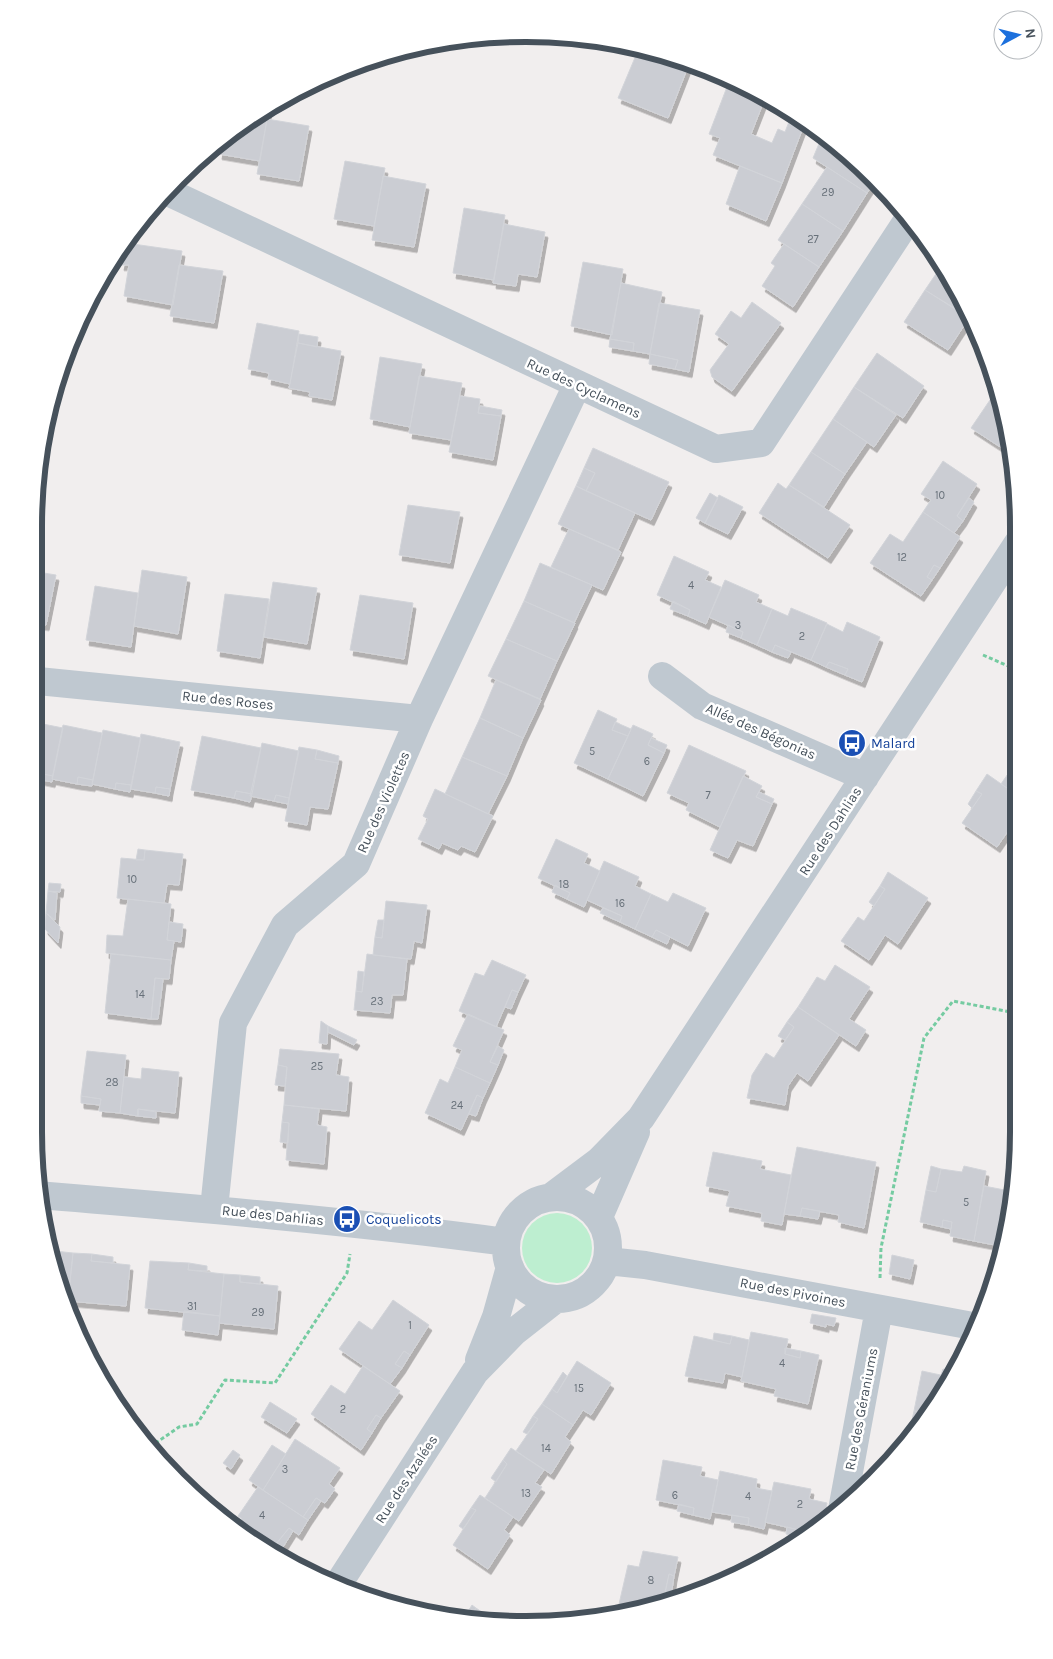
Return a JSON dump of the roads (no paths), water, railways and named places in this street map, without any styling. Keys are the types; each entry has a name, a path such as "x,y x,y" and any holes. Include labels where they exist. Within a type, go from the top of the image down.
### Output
{"street":[{"name":"Rue des Cyclamens","path":"174,195 716,449 761,443 904,225"},
{"name":"Rue des Violettes","path":"214,1209 233,1023 285,924 356,864 419,719 577,385"},
{"name":"Rue des Dahlias","path":"599,1218 641,1118 1010,555"},
{"name":"Allée des Bégonias","path":"662,676 702,706 865,777"},
{"name":"Rue des Roses","path":"42,681 419,719"},
{"name":"Rue des Dahlias","path":"551,1197 599,1161 641,1118"},
{"name":"Rue des Dahlias","path":"47,1196 214,1209 354,1224 508,1254"},
{"path":"551,1197 572,1198 587,1206 599,1218 606,1231 609,1247 607,1261 598,1279 588,1289 576,1295 556,1299 540,1296 529,1290 518,1280 508,1254 512,1224 522,1210 535,1201 551,1197"},
{"name":"Rue des Azalées","path":"475,1372 496,1317 508,1254"},
{"name":"Rue des Pivoines","path":"607,1261 645,1265 971,1326"},
{"name":"Rue des Azalées","path":"341,1580 475,1372 514,1332 556,1299"},
{"name":"Rue des Géraniums","path":"844,1497 880,1308"}],"place":[{"name":"Malard","path":"852,743"},
{"name":"Coquelicots","path":"347,1219"}]}
